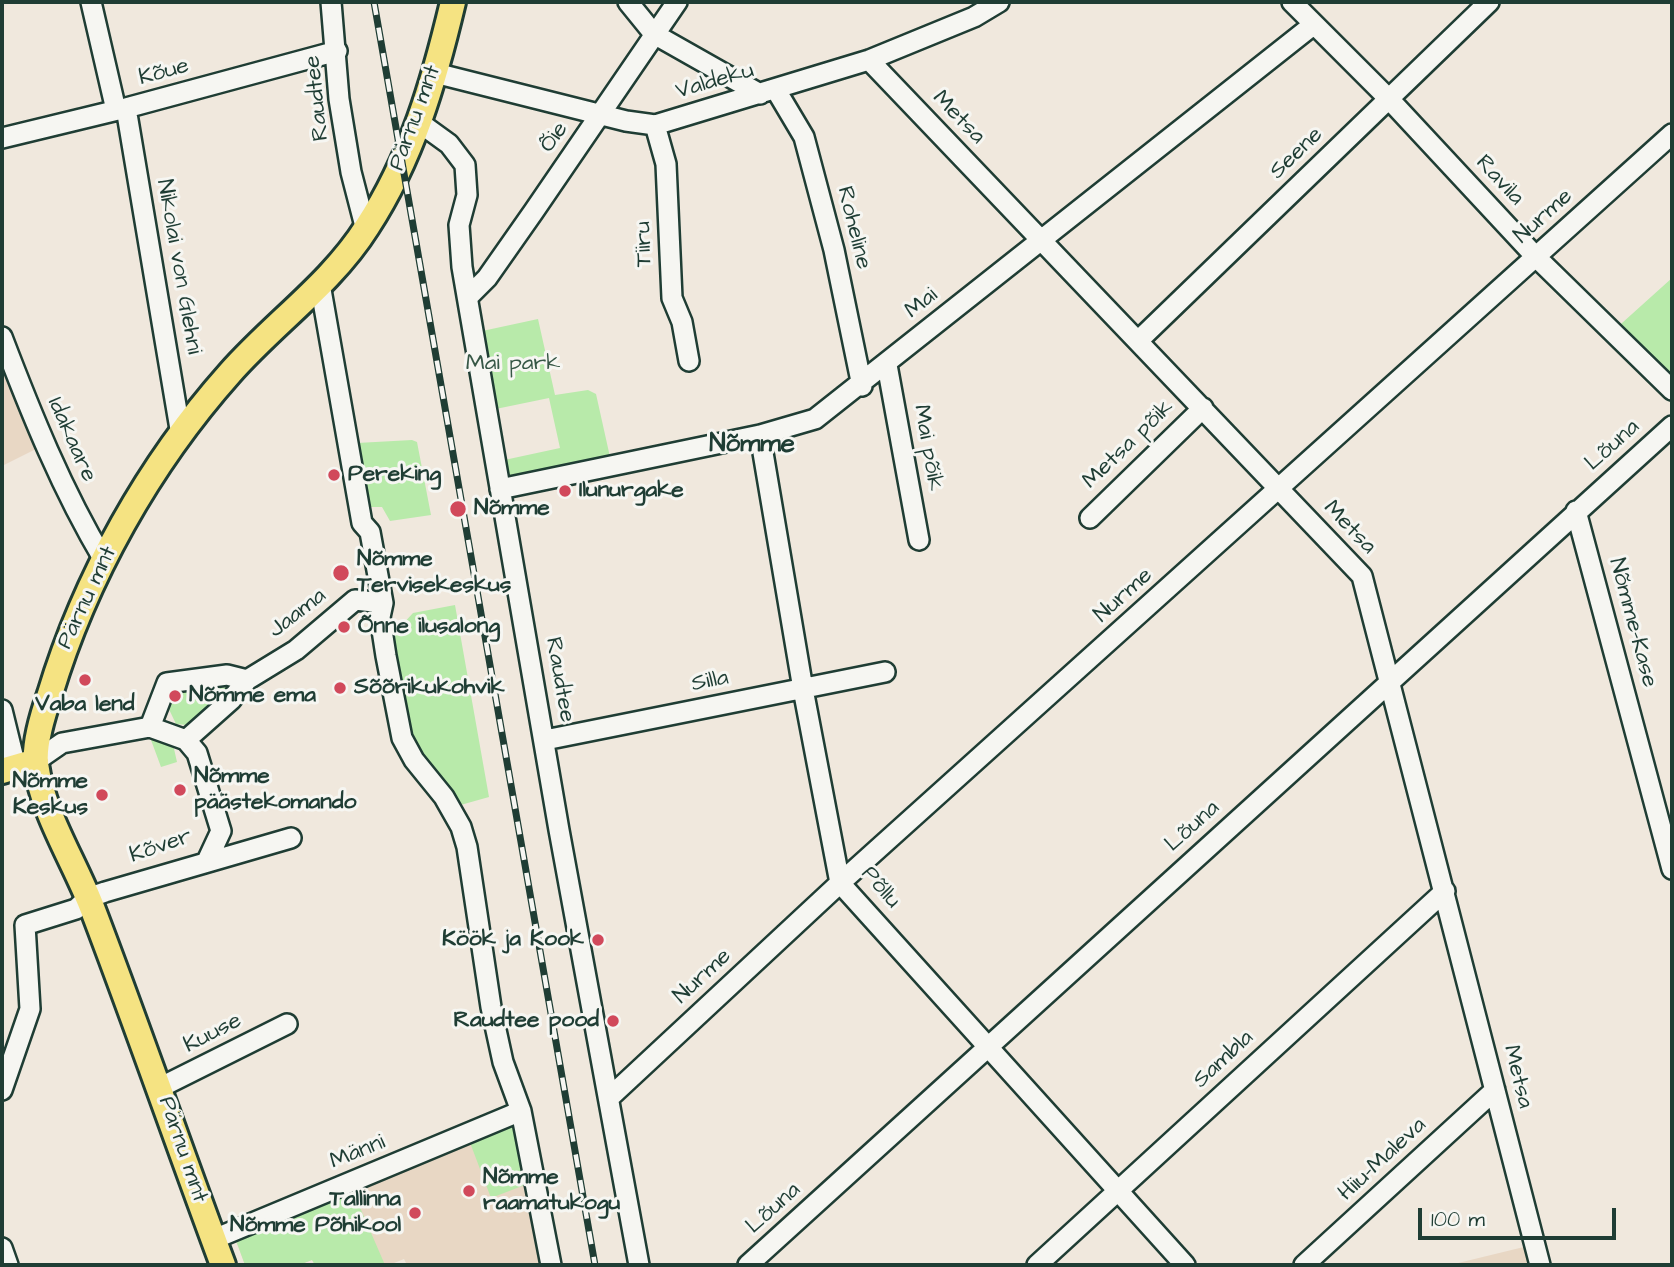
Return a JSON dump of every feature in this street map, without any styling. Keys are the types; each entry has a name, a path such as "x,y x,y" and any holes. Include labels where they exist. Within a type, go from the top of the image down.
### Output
{"main road":[{"name":"Pärnu mnt","path":"223,1265 160,1087 88,898 56,827 18,766 46,704 67,638 104,560 181,435 232,370 320,285 366,230 402,166 419,122 453,2"}],"street":[{"name":"Nikolai von Glehni","path":"91,2 121,109 181,435"},
{"name":"Raudtee","path":"331,2 339,99 351,172 366,230"},
{"name":"Roheline","path":"628,2 654,34 768,92 804,137 834,250 862,386"},
{"name":"Õie","path":"468,298 487,278 677,2"},
{"name":"Valdeku","path":"435,73 655,125 869,60 974,17 999,2"},
{"name":"Ravila","path":"1292,2 1389,99 1536,257 1672,390"},
{"name":"Seene","path":"1138,341 1489,2"},
{"name":"Mai","path":"500,489 760,435 815,419 862,386 1040,239 1313,25"},
{"name":"Kõue","path":"2,138 337,51"},
{"name":"Metsa","path":"869,60 1362,576 1540,1265"},
{"name":"Raudtee","path":"419,122 449,144 465,165 467,195 458,225 468,298 639,1265"},
{"name":"Tiiru","path":"655,125 666,164 672,298 681,322 689,361"},
{"name":"Nurme","path":"610,1097 840,883 1279,491 1672,134"},
{"path":"320,285 362,523 370,532 377,603 402,738 414,760 450,807 461,827 467,847 491,1007 503,1062 521,1111 551,1265"},
{"name":"Idakaare","path":"2,337 33,419 85,528 104,560"},
{"name":"Mai põik","path":"887,365 919,540"},
{"name":"Metsa põik","path":"1090,518 1203,408"},
{"name":"Lõuna","path":"748,1265 1672,426"},
{"name":"Põllu","path":"760,435 803,689 840,883 989,1045 1116,1192 1185,1265"},
{"name":"Nõmme-Kase","path":"1576,511 1666,816 1672,869"},
{"name":"Jaama","path":"186,740 232,701 247,680 296,650 355,600 377,603"},
{"name":"Silla","path":"545,740 885,672"},
{"path":"150,727 167,683 227,675 247,680"},
{"path":"4,718 18,766 62,743 150,727 186,740"},
{"name":"Kõver","path":"2,1090 30,1009 25,925 76,909 88,898 207,860 221,831 197,753 186,740"},
{"path":"207,860 291,838"},
{"name":"Sambla","path":"1037,1265 1445,891"},
{"name":"Kuuse","path":"160,1087 287,1024"},
{"name":"Hiiu-Maleva","path":"1304,1265 1495,1090"},
{"name":"Männi","path":"214,1239 521,1111"},
{"path":"2,1248 8,1265"}],"shaded area":[{"path":"2,367 38,448 2,466"},
{"name":"Tallinna Nõmme Põhikool","path":"518,1122 544,1265 407,1265 404,1259 389,1265 315,1265 312,1260 299,1265 245,1265 235,1238"},
{"path":"1532,1245 1537,1265 1450,1265"}],"green space":[{"path":"1672,278 1672,390 1612,332"},
{"name":"Mai park","path":"538,319 555,395 588,390 596,394 612,466 500,489 495,462 560,448 549,398 486,411 473,333"},
{"path":"417,442 431,515 390,521 382,507 368,507 357,443"},
{"path":"455,605 489,797 457,806 413,746 389,639 413,613"},
{"path":"222,683 230,686 230,695 187,725 176,724 166,703 174,689"},
{"path":"151,740 172,740 177,762 161,767"},
{"path":"518,1122 530,1183 491,1198 469,1140"},
{"path":"352,1189 385,1265 315,1265 312,1260 299,1265 245,1265 235,1238"}],"railway":[{"path":"374,2 595,1265"}],"place":[{"name":"Pereking","path":"334,475"},
{"name":"Ilunurgake","path":"565,491"},
{"name":"Nõmme","path":"458,509"},
{"name":"Nõmme Tervisekeskus","path":"341,573"},
{"name":"Õnne ilusalong","path":"344,627"},
{"name":"Vaba lend","path":"85,680"},
{"name":"Sõõrikukohvik","path":"340,688"},
{"name":"Nõmme ema","path":"175,696"},
{"name":"Nõmme päästekomando","path":"180,790"},
{"name":"Nõmme Keskus","path":"102,795"},
{"name":"Köök ja Kook","path":"598,940"},
{"name":"Raudtee pood","path":"613,1021"},
{"name":"Nõmme raamatukogu","path":"469,1191"},
{"name":"Tallinna Nõmme Põhikool","path":"415,1213"}],"district":[{"name":"Nõmme","path":"752,446"}]}
